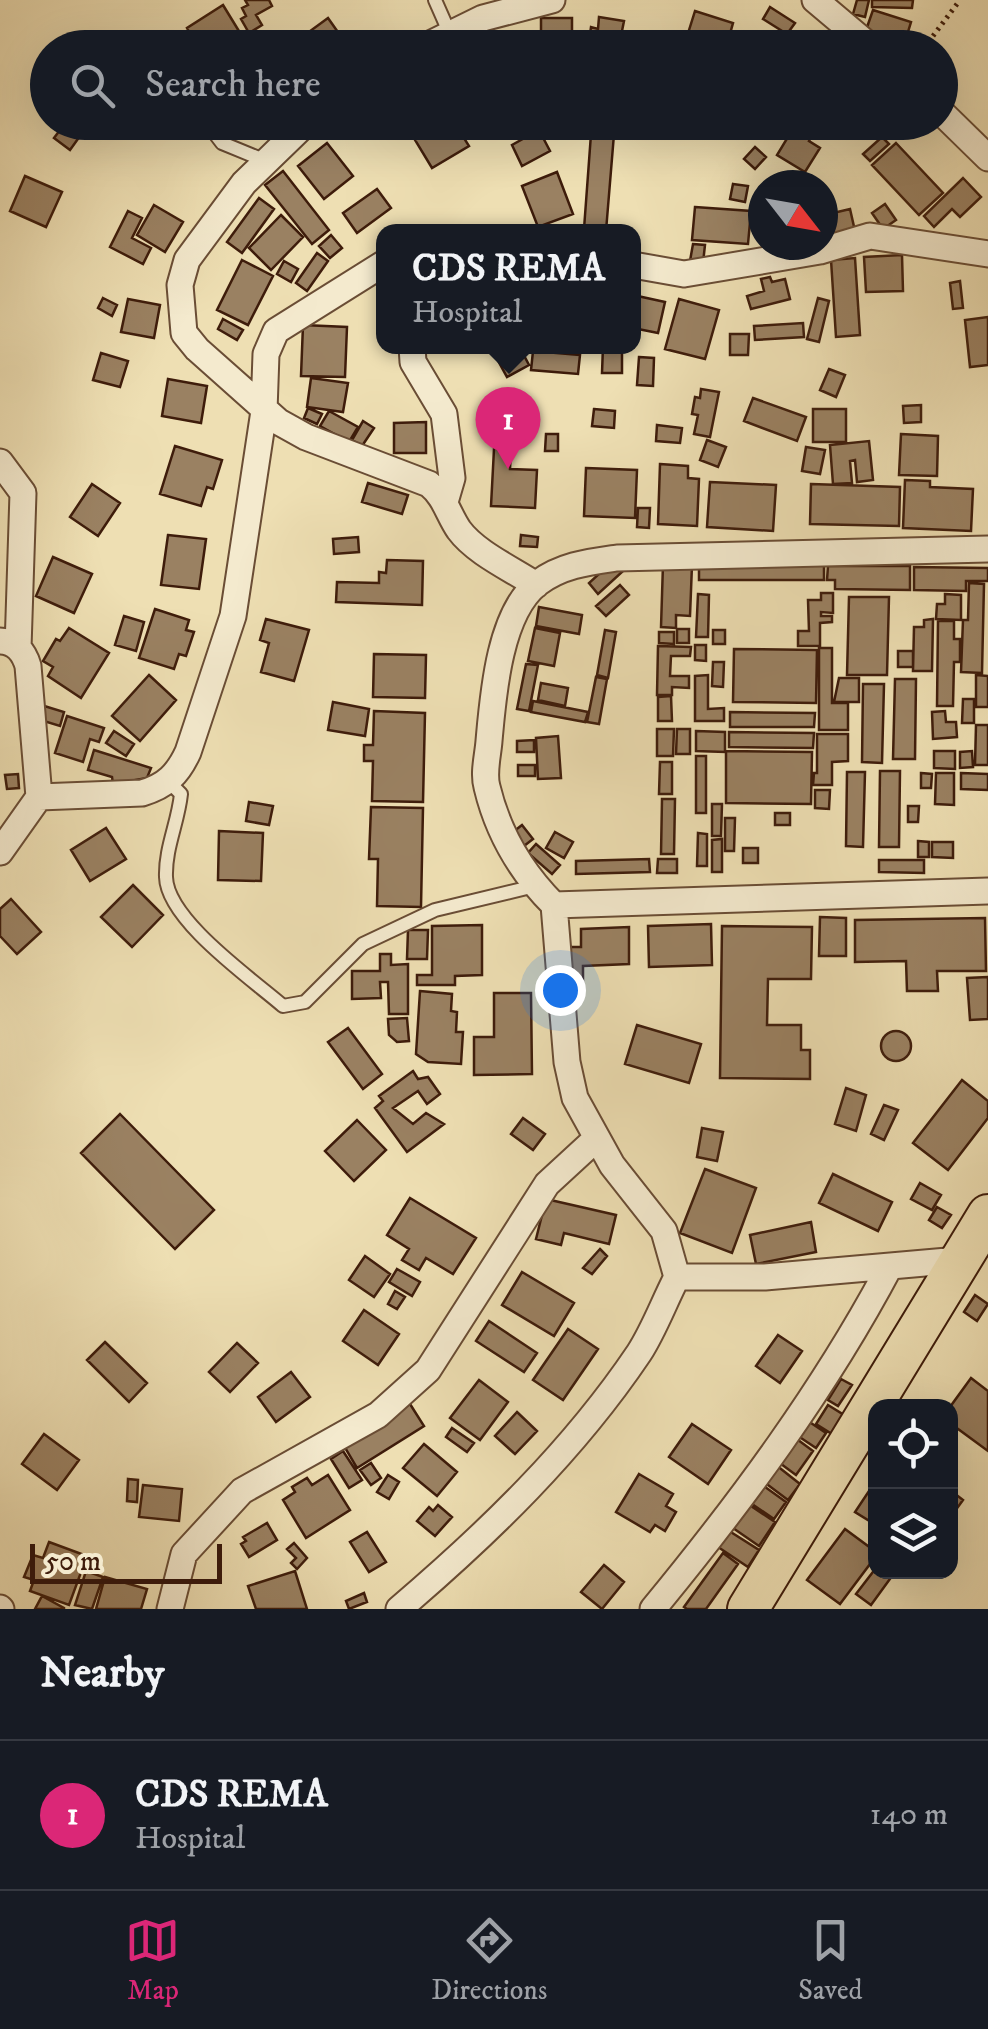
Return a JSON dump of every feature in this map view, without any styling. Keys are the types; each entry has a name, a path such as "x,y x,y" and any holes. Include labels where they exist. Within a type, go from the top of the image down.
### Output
{"main road":[{"path":"748,1609 988,1215"}],"street":[{"path":"458,30 483,18 552,0"},
{"path":"814,0 850,30"},
{"path":"958,129 988,158"},
{"path":"288,140 244,183 188,260 180,285 184,333 264,411 306,438 429,484 470,541 536,584"},
{"path":"641,267 684,274 820,251 870,236 988,254"},
{"path":"38,798 142,793 158,788 180,768 233,616 264,411 266,354 276,331 376,268"},
{"path":"412,354 412,362 444,414 452,478 445,502"},
{"path":"0,462 23,494 9,644 25,655 30,677 38,798 0,852"},
{"path":"398,1609 476,1543 568,1446 640,1350 676,1277 664,1231 612,1165 575,1098 567,1062 554,905 512,856 485,783 494,688 518,609 536,584 569,566 617,558 988,549"},
{"path":"554,905 988,891"},
{"path":"170,1609 184,1554 242,1490 378,1415 428,1370 547,1184 597,1138"},
{"path":"676,1277 766,1277 959,1260"},
{"path":"652,1609 760,1472 853,1335 890,1266"}],"lane":[{"path":"434,0 448,30"},
{"path":"220,140 266,161"},
{"path":"168,781 181,794 166,853 166,884 193,931 283,1006 305,1002 362,944 434,910 535,886"}],"path":[{"path":"938,30 960,0"}],"building":[{"path":"245,0 269,0 272,6 256,15 262,25 254,30 247,30 241,19 246,16 242,8 248,5"},
{"path":"857,0 869,0 865,17 853,14"},
{"path":"872,0 913,0 912,8 872,7"},
{"path":"223,5 238,30 188,30"},
{"path":"770,7 795,23 790,30 781,30 763,19"},
{"path":"873,10 911,22 909,30 866,30"},
{"path":"695,11 733,23 731,30 689,30"},
{"path":"599,17 624,21 622,30 591,30 598,29"},
{"path":"328,18 336,30 312,30"},
{"path":"541,18 572,18 572,30 541,30"},
{"path":"57,140 77,140 70,150"},
{"path":"415,140 465,140 469,146 432,168"},
{"path":"521,140 544,140 550,151 522,166 512,145"},
{"path":"591,140 614,140 607,224 584,224"},
{"path":"786,140 810,140 820,148 806,170 777,155"},
{"path":"879,140 889,144 870,161 863,154"},
{"path":"327,143 353,176 324,199 298,166"},
{"path":"896,143 943,193 919,215 872,165"},
{"path":"755,147 766,157 755,169 744,159"},
{"path":"283,171 329,230 312,244 265,185"},
{"path":"557,172 573,214 537,224 522,186"},
{"path":"25,176 62,192 46,227 10,211"},
{"path":"963,178 981,197 960,217 952,209 934,227 924,216"},
{"path":"733,184 748,186 745,202 730,199"},
{"path":"377,189 391,208 357,233 343,213"},
{"path":"259,198 274,209 242,253 227,242"},
{"path":"885,204 896,220 883,229 872,213"},
{"path":"154,205 183,222 165,252 137,235"},
{"path":"695,207 748,211 748,244 692,240"},
{"path":"850,209 855,231 838,234 838,212"},
{"path":"128,211 142,218 132,238 151,248 143,264 110,247"},
{"path":"281,215 303,237 271,270 249,248"},
{"path":"331,235 342,248 330,258 319,246"},
{"path":"693,244 705,245 703,263 690,261"},
{"path":"317,253 328,261 307,291 296,283"},
{"path":"902,255 903,291 866,292 864,257"},
{"path":"855,258 860,335 836,337 831,260"},
{"path":"242,260 273,276 248,325 217,310"},
{"path":"284,261 298,269 291,282 277,274"},
{"path":"770,277 772,282 785,279 790,299 751,309 747,296 764,291 761,279"},
{"path":"960,281 963,308 953,309 950,283"},
{"path":"641,297 665,302 658,333 641,330"},
{"path":"103,298 117,305 112,316 98,308"},
{"path":"818,298 829,301 819,342 807,339"},
{"path":"128,299 160,305 154,338 121,332"},
{"path":"679,299 719,310 705,359 665,349"},
{"path":"988,317 988,365 970,367 965,320"},
{"path":"223,319 243,330 237,340 218,329"},
{"path":"803,323 804,337 755,340 754,326"},
{"path":"303,325 347,327 345,377 301,376"},
{"path":"730,334 749,334 748,355 730,355"},
{"path":"101,353 128,361 120,387 93,380"},
{"path":"494,354 523,354 529,365 507,377"},
{"path":"533,354 580,355 578,374 531,370"},
{"path":"603,354 622,354 622,373 602,373"},
{"path":"639,357 654,358 653,386 637,385"},
{"path":"829,369 845,375 836,397 820,390"},
{"path":"311,378 348,383 343,412 307,407"},
{"path":"168,379 207,386 201,423 162,416"},
{"path":"701,389 719,392 710,437 694,434 698,415 692,414"},
{"path":"753,398 806,417 797,441 744,421"},
{"path":"921,405 921,422 904,423 903,406"},
{"path":"308,408 322,414 317,424 304,418"},
{"path":"594,409 615,411 614,428 592,426"},
{"path":"813,409 846,409 846,442 813,442"},
{"path":"329,411 358,427 349,442 320,426"},
{"path":"363,421 374,428 362,446 352,440"},
{"path":"426,422 426,453 394,453 394,423"},
{"path":"657,425 682,428 680,443 656,441"},
{"path":"495,430 512,431 510,469 537,470 535,508 491,506"},
{"path":"546,434 558,434 558,451 545,451"},
{"path":"901,434 938,436 937,476 899,475"},
{"path":"707,440 726,447 718,467 700,460"},
{"path":"869,441 873,480 857,482 855,460 850,461 852,483 833,484 830,445"},
{"path":"175,446 222,460 213,489 207,487 201,506 160,494"},
{"path":"806,447 825,450 820,474 802,471"},
{"path":"660,464 688,466 688,478 699,479 697,526 658,524"},
{"path":"586,468 637,470 635,518 584,516"},
{"path":"905,480 930,481 930,487 973,489 971,531 903,528"},
{"path":"710,482 776,485 773,531 707,527"},
{"path":"368,483 408,495 402,514 362,502"},
{"path":"92,484 120,503 98,536 70,517"},
{"path":"811,484 900,487 899,526 810,524"},
{"path":"638,508 650,508 649,528 637,527"},
{"path":"168,535 206,539 199,589 161,585"},
{"path":"521,535 538,537 537,547 520,546"},
{"path":"358,537 359,552 334,554 333,539"},
{"path":"53,557 92,574 74,613 36,596"},
{"path":"387,560 423,561 422,605 336,602 337,582 379,583 379,572 386,573"},
{"path":"612,562 622,572 598,594 589,583"},
{"path":"663,564 692,565 690,616 676,615 676,628 661,627"},
{"path":"699,565 824,565 824,580 699,580"},
{"path":"828,566 910,566 910,590 835,589 835,580 827,580"},
{"path":"914,567 988,568 988,581 966,581 966,591 914,590"},
{"path":"969,583 984,584 982,673 961,672"},
{"path":"620,585 629,595 606,616 596,606"},
{"path":"821,593 833,593 833,613 821,612 821,616 832,616 832,622 820,623 820,646 798,646 798,631 809,631 808,600 821,600"},
{"path":"698,594 709,595 708,637 696,637"},
{"path":"945,594 961,595 961,620 936,619 937,604 945,604"},
{"path":"849,597 889,597 887,675 847,675"},
{"path":"539,607 582,615 579,634 536,626"},
{"path":"155,609 189,620 186,630 194,632 186,656 179,654 174,669 139,658"},
{"path":"124,616 144,622 136,651 115,645"},
{"path":"266,619 309,630 294,681 261,672 269,643 260,640"},
{"path":"933,619 932,671 913,671 914,627 924,627 924,620"},
{"path":"938,621 954,621 954,639 960,639 960,662 954,662 953,706 937,706"},
{"path":"69,628 109,653 81,698 48,676 53,667 43,661 56,639 60,641"},
{"path":"535,628 560,633 554,666 528,661"},
{"path":"677,629 689,629 689,643 677,643"},
{"path":"605,630 616,632 608,678 597,675"},
{"path":"713,630 725,630 725,644 713,644"},
{"path":"659,632 674,632 674,644 659,643"},
{"path":"695,645 706,645 706,661 695,660"},
{"path":"658,646 691,647 690,656 671,656 670,676 689,676 689,688 672,687 672,695 657,695"},
{"path":"819,648 832,648 832,703 848,703 848,730 819,730"},
{"path":"734,649 817,650 816,703 733,702"},
{"path":"898,651 913,651 913,667 898,667"},
{"path":"374,654 426,655 425,698 373,697"},
{"path":"713,662 724,662 723,687 712,686"},
{"path":"526,664 538,665 529,711 517,709"},
{"path":"149,675 176,700 140,741 112,716"},
{"path":"708,675 708,709 724,708 724,721 695,721 695,676"},
{"path":"976,675 988,676 988,707 976,707"},
{"path":"596,677 607,679 599,724 587,722"},
{"path":"839,678 859,678 859,702 834,702"},
{"path":"895,679 916,679 915,759 893,759"},
{"path":"541,683 568,688 565,706 538,700"},
{"path":"863,684 884,684 882,763 862,762"},
{"path":"671,696 672,721 658,721 658,697"},
{"path":"963,699 974,699 974,723 962,723"},
{"path":"533,701 588,712 585,722 531,712"},
{"path":"333,702 369,709 365,736 328,730"},
{"path":"41,705 64,712 60,726 37,719"},
{"path":"374,711 425,713 423,802 372,801 373,761 364,761 364,745 373,745"},
{"path":"945,711 946,722 956,722 957,737 933,739 932,712"},
{"path":"730,712 815,713 814,727 730,727"},
{"path":"67,716 104,728 99,742 90,739 83,762 55,753"},
{"path":"976,725 988,725 988,765 975,765"},
{"path":"657,729 674,729 673,756 657,756"},
{"path":"677,729 690,729 690,754 676,754"},
{"path":"114,731 134,744 126,756 106,743"},
{"path":"696,731 725,732 725,752 696,751"},
{"path":"729,732 814,733 813,748 729,747"},
{"path":"817,734 848,734 848,761 832,762 832,785 813,785 817,773"},
{"path":"558,736 561,778 538,779 536,738"},
{"path":"534,740 534,752 517,752 517,741"},
{"path":"94,750 151,768 147,778 113,784 112,777 88,770"},
{"path":"726,751 812,752 811,804 726,803"},
{"path":"934,751 955,751 955,769 934,768"},
{"path":"972,751 973,767 960,768 960,752"},
{"path":"696,756 706,756 706,813 696,813"},
{"path":"660,762 672,762 672,794 659,794"},
{"path":"518,765 535,765 535,776 518,776"},
{"path":"880,771 900,771 899,847 879,847"},
{"path":"847,772 865,772 863,847 846,846"},
{"path":"921,773 932,774 931,788 921,788"},
{"path":"936,773 954,773 954,805 935,804"},
{"path":"961,773 988,774 988,790 961,789"},
{"path":"18,774 19,788 7,789 5,775"},
{"path":"815,790 830,790 829,809 815,808"},
{"path":"662,799 675,799 674,854 661,854"},
{"path":"249,802 273,806 269,825 246,821"},
{"path":"712,804 722,804 721,836 712,836"},
{"path":"908,806 919,806 918,822 908,822"},
{"path":"371,807 423,808 421,907 377,906 378,859 369,859"},
{"path":"775,813 790,813 790,825 775,825"},
{"path":"725,818 735,818 734,851 725,851"},
{"path":"522,825 533,839 524,846 513,832"},
{"path":"106,828 126,859 90,881 71,850"},
{"path":"219,831 263,833 261,881 218,880"},
{"path":"555,832 573,842 564,858 546,848"},
{"path":"698,833 707,834 707,866 697,866"},
{"path":"722,839 722,872 712,872 712,840"},
{"path":"918,841 929,842 929,857 918,857"},
{"path":"932,842 953,842 953,858 932,857"},
{"path":"536,844 560,865 552,874 528,853"},
{"path":"743,848 758,848 758,863 743,863"},
{"path":"649,859 650,872 576,874 576,861"},
{"path":"658,859 677,859 677,873 657,873"},
{"path":"879,860 924,860 924,873 879,872"},
{"path":"133,885 163,915 132,947 101,917"},
{"path":"11,899 41,932 17,954 0,936 0,909"},
{"path":"820,917 846,918 846,956 819,956"},
{"path":"985,918 986,971 937,971 938,991 907,991 906,961 855,962 855,920"},
{"path":"711,924 712,965 649,967 648,926"},
{"path":"482,925 482,975 455,976 455,985 417,985 417,975 432,975 432,926"},
{"path":"722,926 812,927 811,979 768,979 767,1025 801,1025 801,1050 810,1050 810,1079 720,1078"},
{"path":"629,927 629,964 583,966 583,988 564,989 568,947 581,947 581,929"},
{"path":"408,930 428,930 427,959 407,959"},
{"path":"380,954 391,954 391,965 408,964 408,1014 389,1014 388,982 380,982 381,998 352,999 352,971 380,971"},
{"path":"988,977 988,1019 970,1020 967,978"},
{"path":"420,991 452,994 451,1011 457,1012 456,1032 463,1032 461,1064 428,1062 416,1054"},
{"path":"494,993 531,993 532,1074 474,1075 474,1037 494,1037"},
{"path":"407,1018 409,1041 397,1042 389,1035 388,1019"},
{"path":"637,1025 701,1044 689,1083 625,1064"},
{"path":"348,1028 382,1074 363,1089 328,1042"},
{"path":"896,1031 906,1036 911,1046 906,1056 896,1061 886,1056 881,1046 886,1036"},
{"path":"413,1071 418,1079 428,1077 440,1094 427,1104 418,1091 393,1108 413,1124 426,1113 444,1124 407,1152 375,1108 383,1101 379,1096"},
{"path":"962,1080 988,1101 988,1118 948,1170 913,1143"},
{"path":"846,1088 866,1095 856,1131 835,1124"},
{"path":"884,1105 898,1110 884,1140 871,1134"},
{"path":"120,1114 214,1210 175,1249 81,1153"},
{"path":"523,1118 545,1134 533,1150 511,1134"},
{"path":"357,1120 386,1150 354,1181 325,1151"},
{"path":"702,1128 723,1132 717,1161 697,1157"},
{"path":"705,1169 756,1188 732,1253 680,1233"},
{"path":"833,1174 892,1202 878,1231 819,1203"},
{"path":"920,1183 941,1195 932,1210 911,1199"},
{"path":"410,1198 476,1238 453,1274 426,1258 419,1270 402,1260 409,1249 387,1235"},
{"path":"546,1199 616,1215 609,1244 564,1233 561,1245 536,1239"},
{"path":"937,1207 951,1215 942,1228 929,1220"},
{"path":"811,1222 816,1252 756,1264 750,1235"},
{"path":"600,1249 607,1256 592,1274 583,1268"},
{"path":"365,1256 390,1274 374,1297 349,1280"},
{"path":"397,1269 420,1282 412,1296 389,1282"},
{"path":"522,1272 574,1303 554,1336 502,1305"},
{"path":"395,1291 405,1297 397,1309 388,1304"},
{"path":"975,1295 988,1304 977,1321 964,1312"},
{"path":"364,1310 399,1334 378,1365 343,1341"},
{"path":"489,1321 537,1353 524,1372 476,1341"},
{"path":"568,1329 598,1349 563,1400 533,1380"},
{"path":"778,1335 802,1351 780,1383 756,1366"},
{"path":"105,1342 147,1383 129,1402 87,1360"},
{"path":"237,1343 258,1363 230,1392 209,1372"},
{"path":"291,1372 310,1397 276,1422 258,1397"},
{"path":"971,1378 988,1391 988,1451 958,1429 956,1399"},
{"path":"841,1379 852,1385 838,1406 828,1400"},
{"path":"479,1380 508,1402 480,1440 450,1418"},
{"path":"410,1404 424,1426 357,1468 344,1446"},
{"path":"828,1405 844,1415 832,1434 816,1424"},
{"path":"517,1412 537,1431 515,1454 495,1436"},
{"path":"808,1421 826,1433 816,1448 798,1436"},
{"path":"692,1424 731,1450 708,1484 669,1457"},
{"path":"452,1428 474,1443 467,1452 446,1437"},
{"path":"44,1434 79,1460 57,1490 22,1464"},
{"path":"794,1437 813,1451 796,1475 777,1461"},
{"path":"424,1444 457,1472 437,1496 403,1468"},
{"path":"343,1451 362,1480 349,1488 331,1459"},
{"path":"371,1463 381,1478 371,1485 360,1470"},
{"path":"776,1465 800,1484 788,1500 764,1482"},
{"path":"639,1474 673,1494 666,1506 676,1512 665,1531 655,1525 650,1532 616,1512"},
{"path":"328,1475 350,1510 306,1538 283,1500 295,1492 292,1487 307,1478 312,1485"},
{"path":"388,1475 399,1482 389,1499 377,1492"},
{"path":"128,1479 138,1480 137,1502 127,1501"},
{"path":"761,1484 786,1502 774,1519 749,1502"},
{"path":"143,1485 182,1489 179,1521 139,1517"},
{"path":"868,1492 868,1520 855,1512"},
{"path":"745,1502 775,1522 759,1546 730,1526"},
{"path":"438,1505 452,1517 435,1536 417,1521 429,1507 433,1511"},
{"path":"267,1523 277,1540 249,1557 241,1544 246,1541 243,1537"},
{"path":"726,1529 759,1550 748,1567 715,1545"},
{"path":"845,1529 868,1546 868,1567 840,1604 807,1580"},
{"path":"367,1532 386,1562 369,1572 350,1542"},
{"path":"49,1542 87,1556 69,1605 30,1591 34,1580 24,1577 33,1555 43,1558"},
{"path":"294,1543 307,1558 297,1569 291,1563 296,1558 287,1549"},
{"path":"723,1553 738,1564 706,1609 684,1607"},
{"path":"604,1565 624,1582 602,1609 581,1592"},
{"path":"86,1571 103,1577 92,1609 75,1605"},
{"path":"295,1571 307,1609 256,1609 248,1586"},
{"path":"105,1577 147,1589 141,1609 96,1609"},
{"path":"868,1578 890,1579 871,1605 856,1594"},
{"path":"364,1593 367,1602 349,1609 346,1601"},
{"path":"42,1596 64,1608 64,1609 35,1609"}],"place":[{"name":"CDS REMA","path":"508,469"}]}
